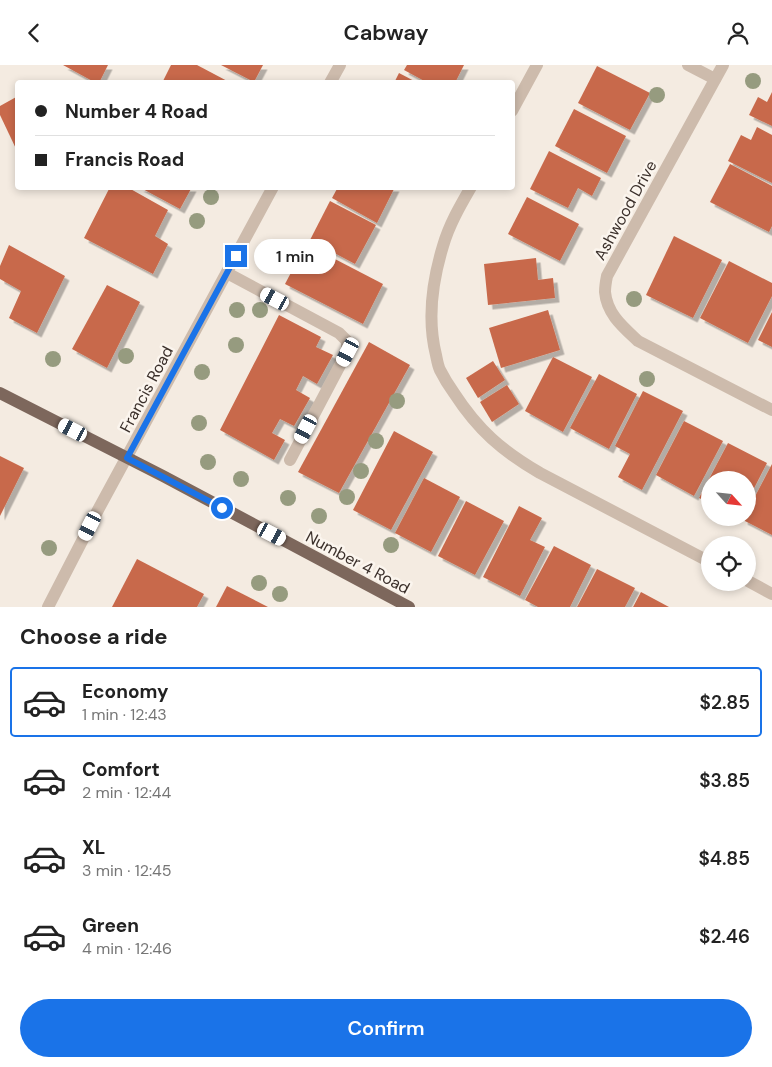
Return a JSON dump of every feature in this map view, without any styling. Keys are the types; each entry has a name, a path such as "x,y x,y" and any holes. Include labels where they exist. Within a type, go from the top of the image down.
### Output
{"main road":[{"name":"Number 4 Road","path":"0,393 163,476 409,607"}],"street":[{"path":"332,80 340,65"},
{"path":"515,105 537,65"},
{"path":"688,65 715,79"},
{"name":"Ashwood Drive","path":"723,65 607,276 605,292 609,309 620,325 638,341 772,411"},
{"name":"Francis Road","path":"48,607 98,510 271,190"},
{"path":"469,190 443,245 432,295 430,319 433,343 440,369 450,387 480,428 493,441 522,463 701,557"},
{"path":"227,273 339,333 347,341 348,352 290,460"},
{"path":"756,585 772,594"}],"building":[{"path":"63,65 108,65 100,80 90,80"},
{"path":"171,65 197,65 225,80 164,80"},
{"path":"221,65 263,65 255,80 250,80"},
{"path":"407,65 464,65 456,80 422,80 404,70"},
{"path":"597,66 650,93 630,130 578,103"},
{"path":"399,73 412,80 396,80"},
{"path":"772,92 772,126 749,115 758,97 767,102"},
{"path":"15,98 15,147 0,115 0,106"},
{"path":"574,109 626,136 607,173 555,146"},
{"path":"757,127 772,135 772,183 728,161 741,135 751,140"},
{"path":"549,151 601,178 592,196 578,188 568,208 530,189"},
{"path":"730,164 772,186 772,226 769,232 710,202"},
{"path":"108,190 132,190 168,210 155,236 168,244 153,274 84,238"},
{"path":"145,190 190,190 180,209"},
{"path":"336,190 394,190 377,223 332,198"},
{"path":"527,197 579,224 560,261 508,234"},
{"path":"330,201 376,225 355,264 310,240"},
{"path":"674,236 722,260 693,318 646,295"},
{"path":"306,244 383,284 363,324 285,284"},
{"path":"9,245 65,276 37,333 9,318 21,291 0,279 0,266"},
{"path":"536,258 538,280 553,278 555,298 488,305 484,264"},
{"path":"729,261 772,283 772,296 748,343 700,318"},
{"path":"107,285 140,302 107,368 72,349"},
{"path":"548,310 560,350 501,368 489,328"},
{"path":"772,312 772,347 758,340"},
{"path":"279,315 321,337 316,347 333,355 317,384 303,376 296,390 310,398 294,426 280,419 272,433 285,440 274,460 220,430"},
{"path":"369,342 410,365 339,493 298,472"},
{"path":"553,357 592,377 563,432 525,411"},
{"path":"493,361 505,380 478,398 466,378"},
{"path":"599,374 637,394 609,449 570,428"},
{"path":"507,385 519,404 492,422 480,402"},
{"path":"643,391 683,411 642,490 618,477 630,454 615,446"},
{"path":"684,421 723,441 707,471 701,471 701,483 694,496 656,475"},
{"path":"394,431 433,452 391,530 353,510"},
{"path":"728,443 767,463 756,484 756,471 713,471"},
{"path":"0,456 24,468 0,516"},
{"path":"772,464 772,535 755,526 756,495"},
{"path":"424,478 460,497 431,552 395,533"},
{"path":"466,501 504,521 475,575 438,556"},
{"path":"519,506 542,518 530,540 545,547 520,596 483,577"},
{"path":"554,546 591,565 570,607 538,607 525,600"},
{"path":"137,559 204,594 197,607 112,607"},
{"path":"597,569 635,588 625,607 577,607"},
{"path":"227,586 268,607 216,607"},
{"path":"641,592 669,607 633,607"}],"route":[{"path":"222,508 127,458 236,256"}]}
